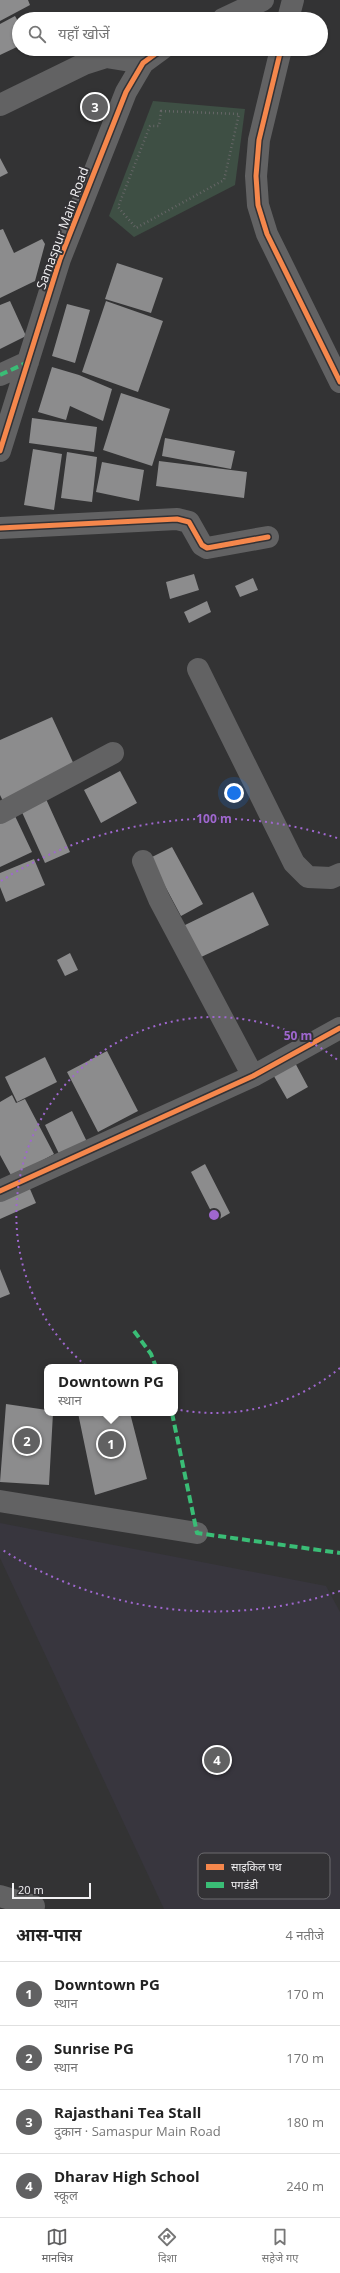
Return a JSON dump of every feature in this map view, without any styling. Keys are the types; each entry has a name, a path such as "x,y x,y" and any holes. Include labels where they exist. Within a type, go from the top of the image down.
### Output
{"street":[{"path":"238,12 263,0"},
{"path":"290,12 293,0"},
{"path":"0,105 84,64 106,57 143,63 152,56"},
{"path":"279,56 259,140 256,176 258,205 268,234 340,382"},
{"name":"Samaspur Main Road","path":"0,451 62,252 126,92 143,63"},
{"path":"0,375 28,362"},
{"path":"0,528 177,519 189,522 202,545 207,548 268,537"},
{"path":"198,669 294,863 308,877 331,878 340,874"},
{"path":"0,813 113,753"},
{"path":"143,861 166,913 253,1076"},
{"path":"0,1191 253,1076 340,1028"},
{"path":"0,1501 197,1533"},
{"path":"0,1896 34,1906"}],"path":[{"path":"161,111 239,114 224,180 136,228 118,207 150,126 159,126 161,111"}],"shaded area":[{"path":"0,1523 326,1586 340,1612 340,1909 164,1909 0,1558"}],"green space":[{"path":"153,101 245,109 235,185 134,237 109,216"}],"building":[{"path":"0,0 28,0 30,5 17,12 12,12 12,15 0,21"},
{"path":"12,18 12,49 0,55 0,24"},
{"path":"0,158 8,173 0,177"},
{"path":"3,229 14,253 42,239 45,244 35,281 0,298 0,230"},
{"path":"117,263 163,278 151,313 105,299"},
{"path":"10,301 26,336 0,349 0,305"},
{"path":"106,301 163,321 138,392 82,372"},
{"path":"67,304 90,310 75,363 52,356"},
{"path":"52,367 79,375 112,389 103,421 70,406 66,420 38,412"},
{"path":"121,393 170,409 152,466 103,450"},
{"path":"32,418 97,427 94,452 29,443"},
{"path":"165,438 235,451 231,469 162,456"},
{"path":"33,449 62,454 54,510 24,505"},
{"path":"67,452 97,457 92,502 61,498"},
{"path":"159,461 247,472 244,498 156,486"},
{"path":"102,462 144,470 139,501 96,492"},
{"path":"194,574 199,590 170,599 166,582"},
{"path":"253,578 258,590 240,597 235,586"},
{"path":"207,601 211,612 189,623 184,612"},
{"path":"52,717 77,771 4,803 0,795 0,740"},
{"path":"120,771 137,803 101,823 84,790"},
{"path":"46,799 70,852 45,863 21,810"},
{"path":"15,816 32,852 0,867 0,823"},
{"path":"172,847 203,904 181,916 150,858"},
{"path":"34,859 45,885 6,902 0,887 0,873"},
{"path":"253,892 269,925 199,958 183,926"},
{"path":"70,953 78,970 65,976 57,960"},
{"path":"107,1051 138,1111 98,1132 67,1072"},
{"path":"45,1057 57,1082 17,1102 5,1077"},
{"path":"293,1059 308,1087 287,1099 271,1071"},
{"path":"12,1095 16,1103 25,1099 54,1154 12,1177 0,1155 0,1102"},
{"path":"72,1111 90,1148 63,1162 45,1125"},
{"path":"205,1164 230,1213 216,1221 191,1172"},
{"path":"27,1182 36,1203 0,1219 0,1195"},
{"path":"0,1269 10,1294 0,1298"},
{"path":"6,1404 44,1410 44,1416 53,1416 49,1485 0,1482"},
{"path":"79,1416 131,1416 147,1479 95,1495"}],"marked path":[{"path":"0,375 28,362"},
{"path":"134,1331 151,1354 155,1364"},
{"path":"173,1416 197,1533 340,1553"}],"cycle path":[{"path":"0,451 60,259 126,92 143,63 152,56"},
{"path":"279,56 259,140 256,176 258,205 267,234 340,382"},
{"path":"0,528 177,519 189,522 202,545 207,548 268,537"},
{"path":"0,1191 253,1076 340,1028"}],"place":[{"name":"Rajasthani Tea Stall","path":"95,107"},
{"name":"Sunrise PG","path":"27,1441"},
{"name":"Downtown PG","path":"111,1444"},
{"name":"Dharav High School","path":"217,1760"}]}
